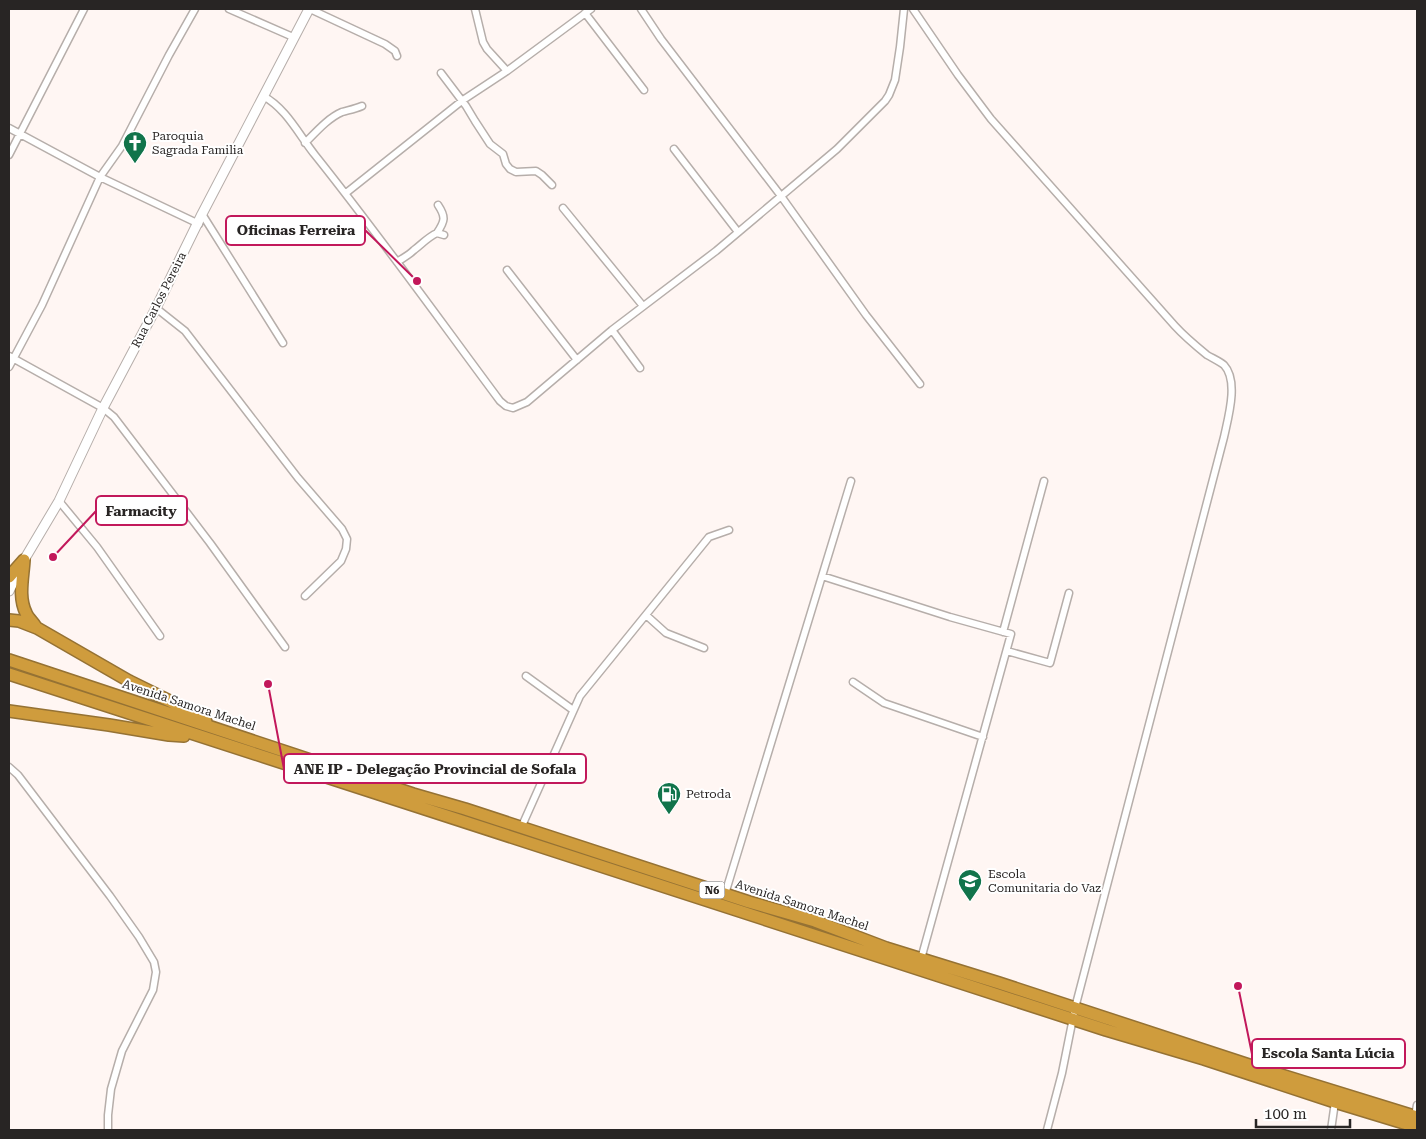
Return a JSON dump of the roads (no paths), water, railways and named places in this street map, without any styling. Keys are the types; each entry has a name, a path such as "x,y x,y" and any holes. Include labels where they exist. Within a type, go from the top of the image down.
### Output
{"highway":[{"path":"9,576 24,560"},
{"path":"24,560 22,602 26,614 37,628"},
{"path":"9,620 19,621 37,628 129,681 194,713 216,728"},
{"name":"Avenida Samora Machel","path":"9,660 186,720 216,728 725,894 815,921 886,948 1074,1013 1140,1041 1204,1059 1335,1102 1417,1116"},
{"name":"Avenida Samora Machel","path":"9,674 201,737 1074,1013 1417,1116"},
{"path":"9,711 169,735 201,737"}],"main road":[{"name":"Rua Carlos Pereira","path":"9,591 24,560 59,501 103,408 309,9"}],"street":[{"path":"9,155 84,9"},
{"path":"9,367 11,357 42,305 100,177 122,146 168,55 196,9"},
{"path":"229,9 293,37"},
{"path":"309,9 385,44 395,51 396,56"},
{"path":"475,9 483,42 507,71"},
{"path":"641,9 667,47 781,196 866,315 920,384"},
{"path":"263,96 272,100 280,108 305,143 346,193 500,401 506,406 513,408 527,402 642,306 716,251 837,149 888,98 894,80 900,47 904,9"},
{"path":"913,9 974,97 1031,165 1179,330 1200,349 1223,364 1231,380 1231,399 1224,437 1074,1013 1064,1066 1047,1130"},
{"path":"346,193 463,100 507,71 588,11 644,90"},
{"path":"441,73 463,100 490,144 503,154 506,164 510,169 516,172 536,171 552,185"},
{"path":"305,143 334,117 362,106"},
{"path":"9,128 100,177 198,224"},
{"path":"674,149 738,232"},
{"path":"397,262 413,251 424,240 440,234 444,214 438,205"},
{"path":"563,208 642,306"},
{"path":"202,214 283,343"},
{"path":"507,270 577,360"},
{"path":"156,308 185,331 298,478 342,529 347,539 346,549 341,561 305,596"},
{"path":"612,330 640,368"},
{"path":"11,357 103,408 119,421 285,646"},
{"path":"725,894 851,481"},
{"path":"1003,632 1044,481"},
{"path":"59,501 97,547 160,636"},
{"path":"521,828 580,696 709,538 729,530"},
{"path":"822,576 950,617 1011,634 921,959"},
{"path":"1007,651 1050,663 1069,594"},
{"path":"646,615 666,632 704,648"},
{"path":"526,676 573,710"},
{"path":"853,682 884,703 983,737"},
{"path":"9,767 18,776 110,896 154,962 156,972 153,990 122,1051 111,1089 108,1130"},
{"path":"1331,1130 1335,1102"}],"place":[{"name":"Paroquia Sagrada Familia","path":"135,164"},
{"name":"Oficinas Ferreira","path":"417,281"},
{"name":"Farmacity","path":"53,557"},
{"name":"ANE IP - Delegação Provincial de Sofala","path":"268,684"},
{"name":"Petroda","path":"669,815"},
{"name":"Escola Comunitaria do Vaz","path":"970,902"},
{"name":"Escola Santa Lúcia","path":"1238,986"}]}
